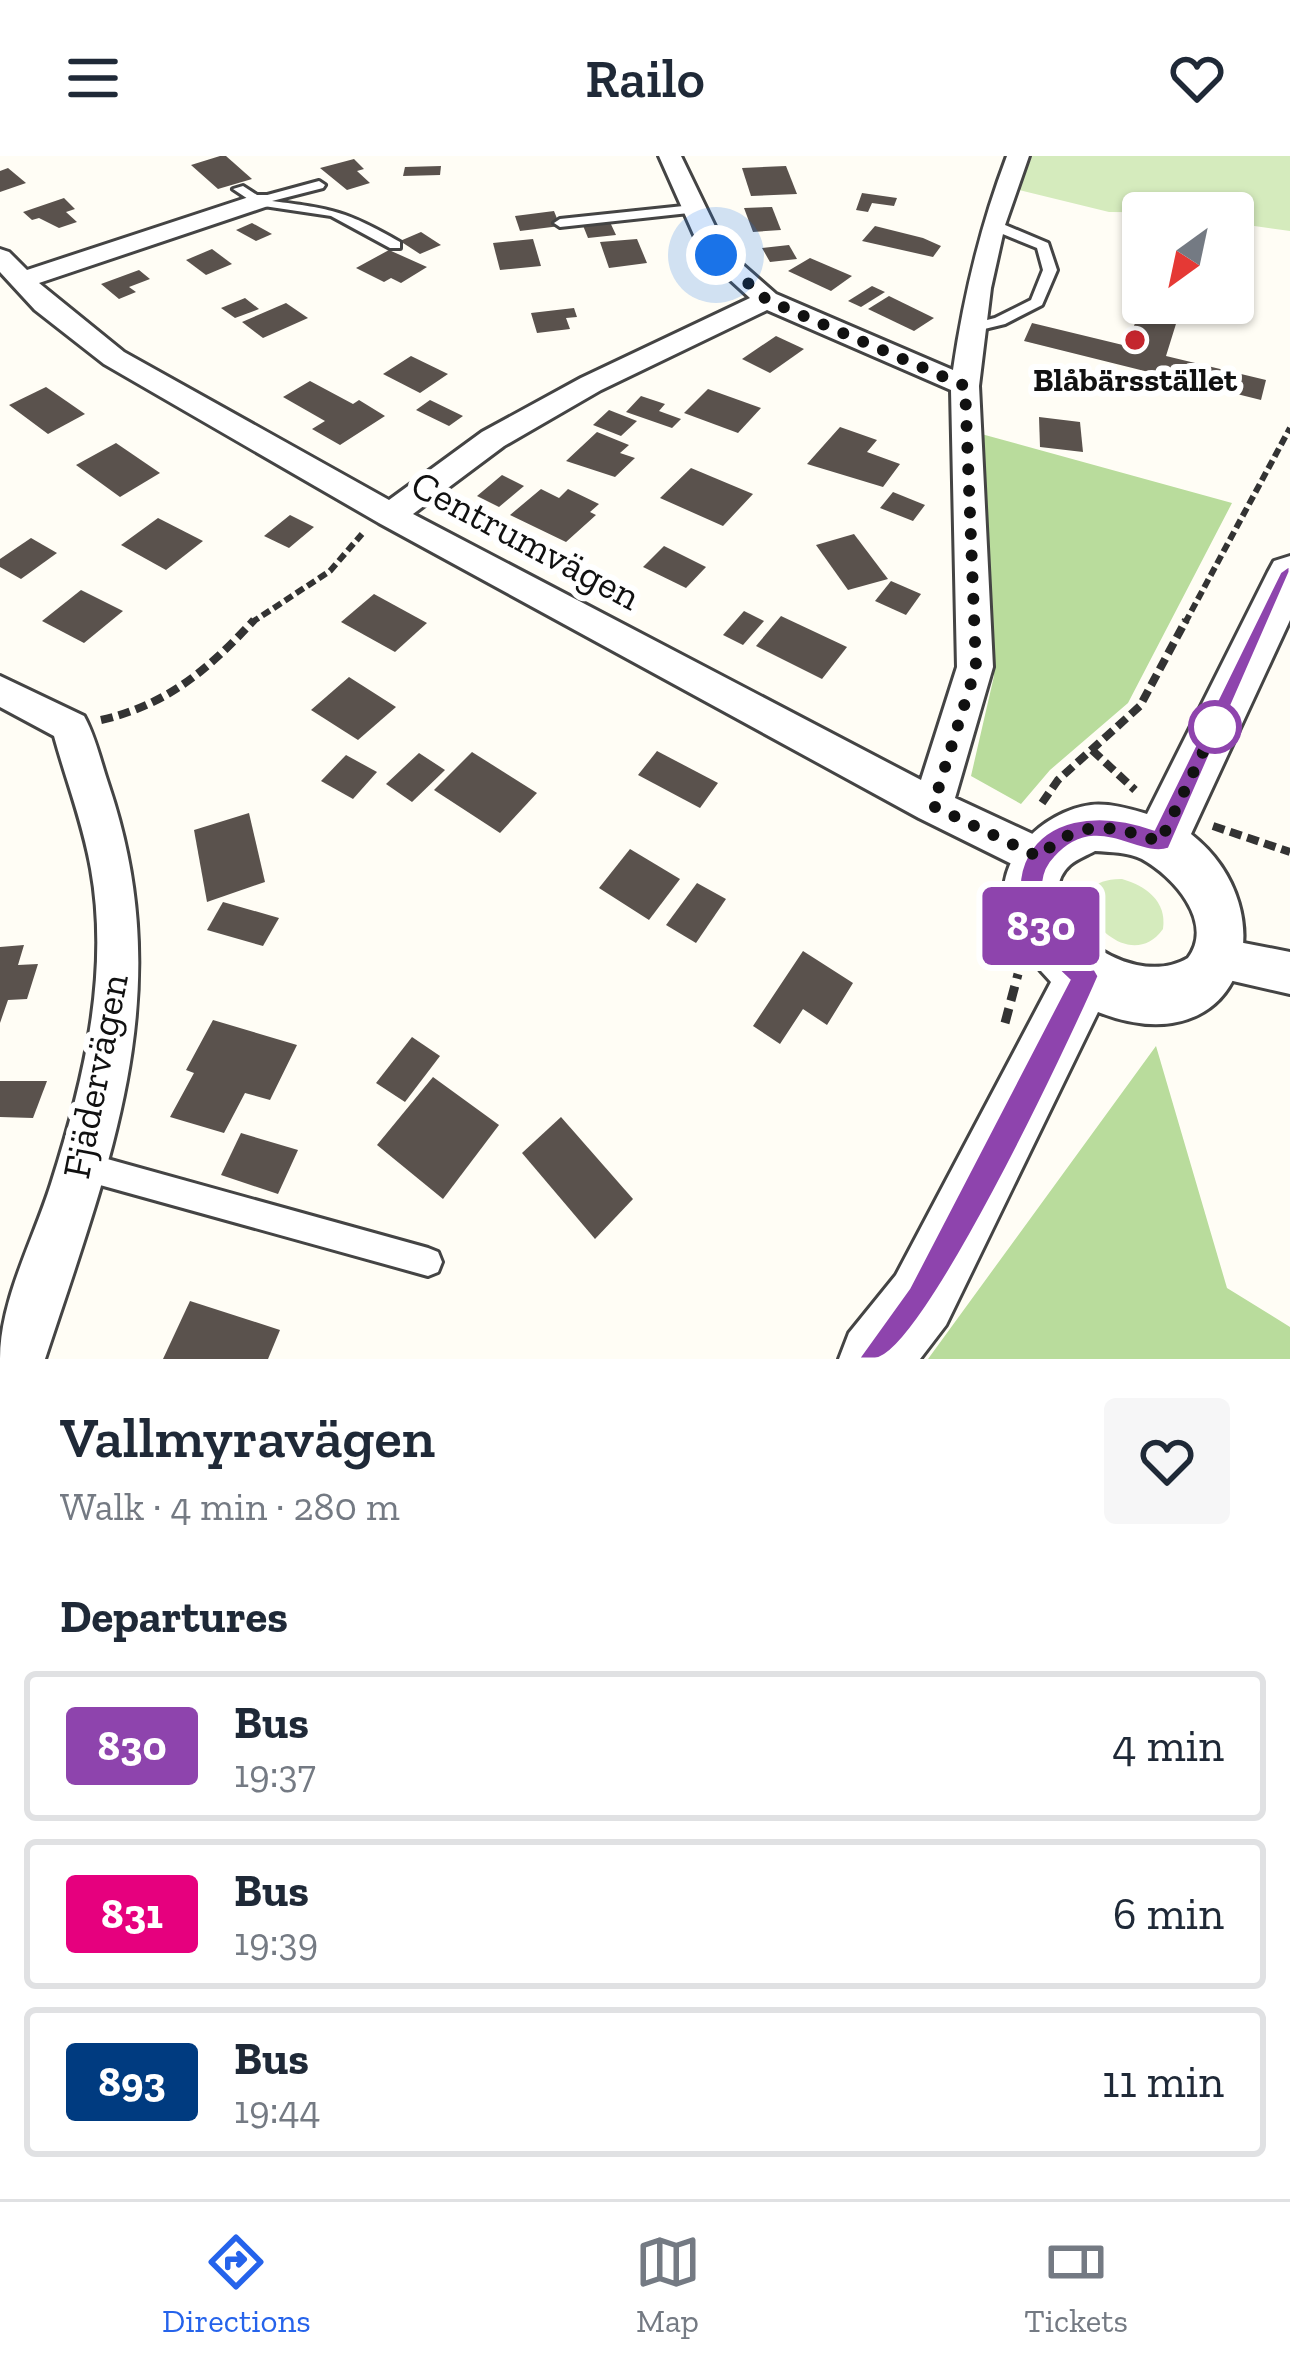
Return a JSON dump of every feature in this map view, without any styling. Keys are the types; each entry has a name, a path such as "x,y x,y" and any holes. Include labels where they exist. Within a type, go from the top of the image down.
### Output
{"street":[{"path":"670,156 716,255 767,300 965,386"},
{"path":"933,806 976,667 965,386 993,225 1018,156"},
{"path":"11,268 252,197"},
{"name":"Centrumvägen","path":"11,268 44,304 114,358 390,514 933,806 1026,851"},
{"path":"390,514 493,439 591,384 767,300"},
{"path":"1160,842 1290,572"},
{"path":"0,690 70,727"},
{"name":"Fjädervägen","path":"17,1359 82,1166 100,1094 119,969 116,885 70,727"},
{"path":"1090,828 1124,829 1160,842 1186,860 1215,895 1228,935 1223,960 1207,981 1182,994 1151,998 1118,992 1085,976 1054,949 1035,917 1026,851 1090,828"},
{"path":"1223,960 1290,973"},
{"path":"875,1359 921,1300 1085,976"}],"lane":[{"path":"252,197 319,185"},
{"path":"252,197 273,209 308,206 334,212 395,244"},
{"path":"560,223 694,209"},
{"path":"972,328 1000,321 1037,302 1050,270 1043,246 993,225"},
{"path":"82,1166 428,1262"}],"path":[{"path":"1026,851 1058,780 1141,706 1290,428"},
{"path":"70,727 132,712 185,687 261,613 330,572 359,536 390,514"},
{"path":"1001,1039 1018,965"}],"green space":[{"path":"1032,156 1290,156 1290,231 1254,226 1254,192 1122,192 1122,212 1109,212 1019,190"},
{"path":"974,432 1232,503 1128,703 1050,770 1021,804 971,776 994,676"},
{"path":"1122,879 1147,891 1162,910 1163,929 1147,943 1129,945 1112,938 1090,909 1089,894 1099,883"},
{"path":"1156,1046 1227,1288 1290,1327 1290,1359 928,1359"}],"building":[{"path":"220,156 252,179 218,189 191,165"},
{"path":"354,159 364,169 357,171 370,183 347,190 320,168"},
{"path":"441,166 440,175 403,176 405,167"},
{"path":"786,166 797,194 751,196 742,168"},
{"path":"8,168 26,183 0,192 0,171"},
{"path":"862,193 897,198 894,206 872,203 868,212 856,210"},
{"path":"64,198 75,209 66,212 77,222 59,228 39,218 32,220 23,212"},
{"path":"772,207 781,230 753,232 744,208"},
{"path":"554,211 560,226 520,231 515,216"},
{"path":"609,220 616,235 588,238 582,223"},
{"path":"252,223 272,234 256,241 236,230"},
{"path":"875,226 941,246 933,257 862,241"},
{"path":"421,232 441,245 420,254 400,241"},
{"path":"533,239 541,266 500,270 493,243"},
{"path":"637,239 647,263 609,268 600,242"},
{"path":"789,245 797,259 770,262 762,248"},
{"path":"212,249 232,264 206,275 186,260"},
{"path":"389,250 427,267 401,283 391,278 384,282 356,268"},
{"path":"810,258 852,276 831,291 788,271"},
{"path":"139,270 150,279 129,287 136,292 119,299 101,284"},
{"path":"872,286 885,292 861,307 848,301"},
{"path":"889,296 934,318 914,331 868,309"},
{"path":"245,298 259,309 235,318 221,308"},
{"path":"286,303 308,318 263,338 242,322"},
{"path":"574,308 577,317 566,318 570,329 537,333 531,313"},
{"path":"1032,323 1127,346 1135,324 1176,324 1166,356 1266,380 1261,400 1024,341"},
{"path":"776,336 804,349 770,373 742,359"},
{"path":"411,356 448,374 420,393 383,374"},
{"path":"310,381 385,416 340,445 312,429 325,421 283,397"},
{"path":"46,387 85,414 48,434 9,405"},
{"path":"708,389 761,408 738,433 684,413"},
{"path":"641,396 665,404 659,411 681,419 672,428 626,412"},
{"path":"430,400 463,416 449,426 416,410"},
{"path":"609,410 637,421 621,436 593,425"},
{"path":"1039,417 1080,422 1083,452 1040,447"},
{"path":"840,427 877,440 867,452 900,464 883,487 807,464"},
{"path":"597,432 629,445 620,453 635,458 615,477 566,461"},
{"path":"116,443 160,473 120,497 76,465"},
{"path":"691,468 753,494 723,526 660,498"},
{"path":"502,475 524,486 499,507 477,496"},
{"path":"541,489 559,498 568,489 599,504 590,512 596,515 566,542 510,515"},
{"path":"893,492 925,505 913,521 880,508"},
{"path":"290,515 314,527 289,548 264,536"},
{"path":"158,518 203,541 166,570 121,545"},
{"path":"854,534 888,579 848,590 816,545"},
{"path":"31,538 57,553 21,579 0,567 0,559"},
{"path":"664,546 706,567 686,588 643,567"},
{"path":"891,581 921,594 906,615 875,601"},
{"path":"81,590 123,611 84,643 42,621"},
{"path":"374,594 427,623 395,652 341,622"},
{"path":"744,611 764,621 743,645 723,635"},
{"path":"781,616 847,647 822,679 756,646"},
{"path":"349,677 396,707 358,740 311,710"},
{"path":"657,751 718,783 700,808 638,775"},
{"path":"472,752 537,793 500,833 434,790"},
{"path":"419,753 445,770 412,802 386,784"},
{"path":"346,755 377,772 353,799 321,781"},
{"path":"249,813 265,882 207,902 194,830"},
{"path":"630,849 680,879 649,920 599,888"},
{"path":"697,883 726,899 696,943 666,925"},
{"path":"223,902 279,918 263,946 207,930"},
{"path":"24,945 18,965 38,964 27,999 8,1000 0,1023 0,947"},
{"path":"803,951 853,983 827,1025 803,1009 780,1044 753,1026"},
{"path":"213,1020 297,1045 270,1100 245,1093 224,1133 170,1117 194,1073 186,1070"},
{"path":"412,1037 440,1056 405,1102 376,1083"},
{"path":"433,1077 499,1125 443,1199 377,1145"},
{"path":"0,1081 47,1081 33,1118 0,1117"},
{"path":"561,1117 633,1199 595,1239 522,1153"},
{"path":"241,1133 298,1150 278,1194 221,1175"},
{"path":"190,1301 280,1330 268,1359 163,1359"}],"bus line":[{"name":"830","path":"875,1359 921,1300 1085,976 1054,949 1035,917 1030,885 1039,857 1060,837 1090,828 1124,829 1160,842 1290,572"}],"place":[{"name":"Blåbärsstället","path":"1135,340"}],"route":[{"path":"716,255 767,300 965,386 976,667 933,806 1039,857 1060,837 1090,828 1124,829 1160,842 1215,727"}]}
